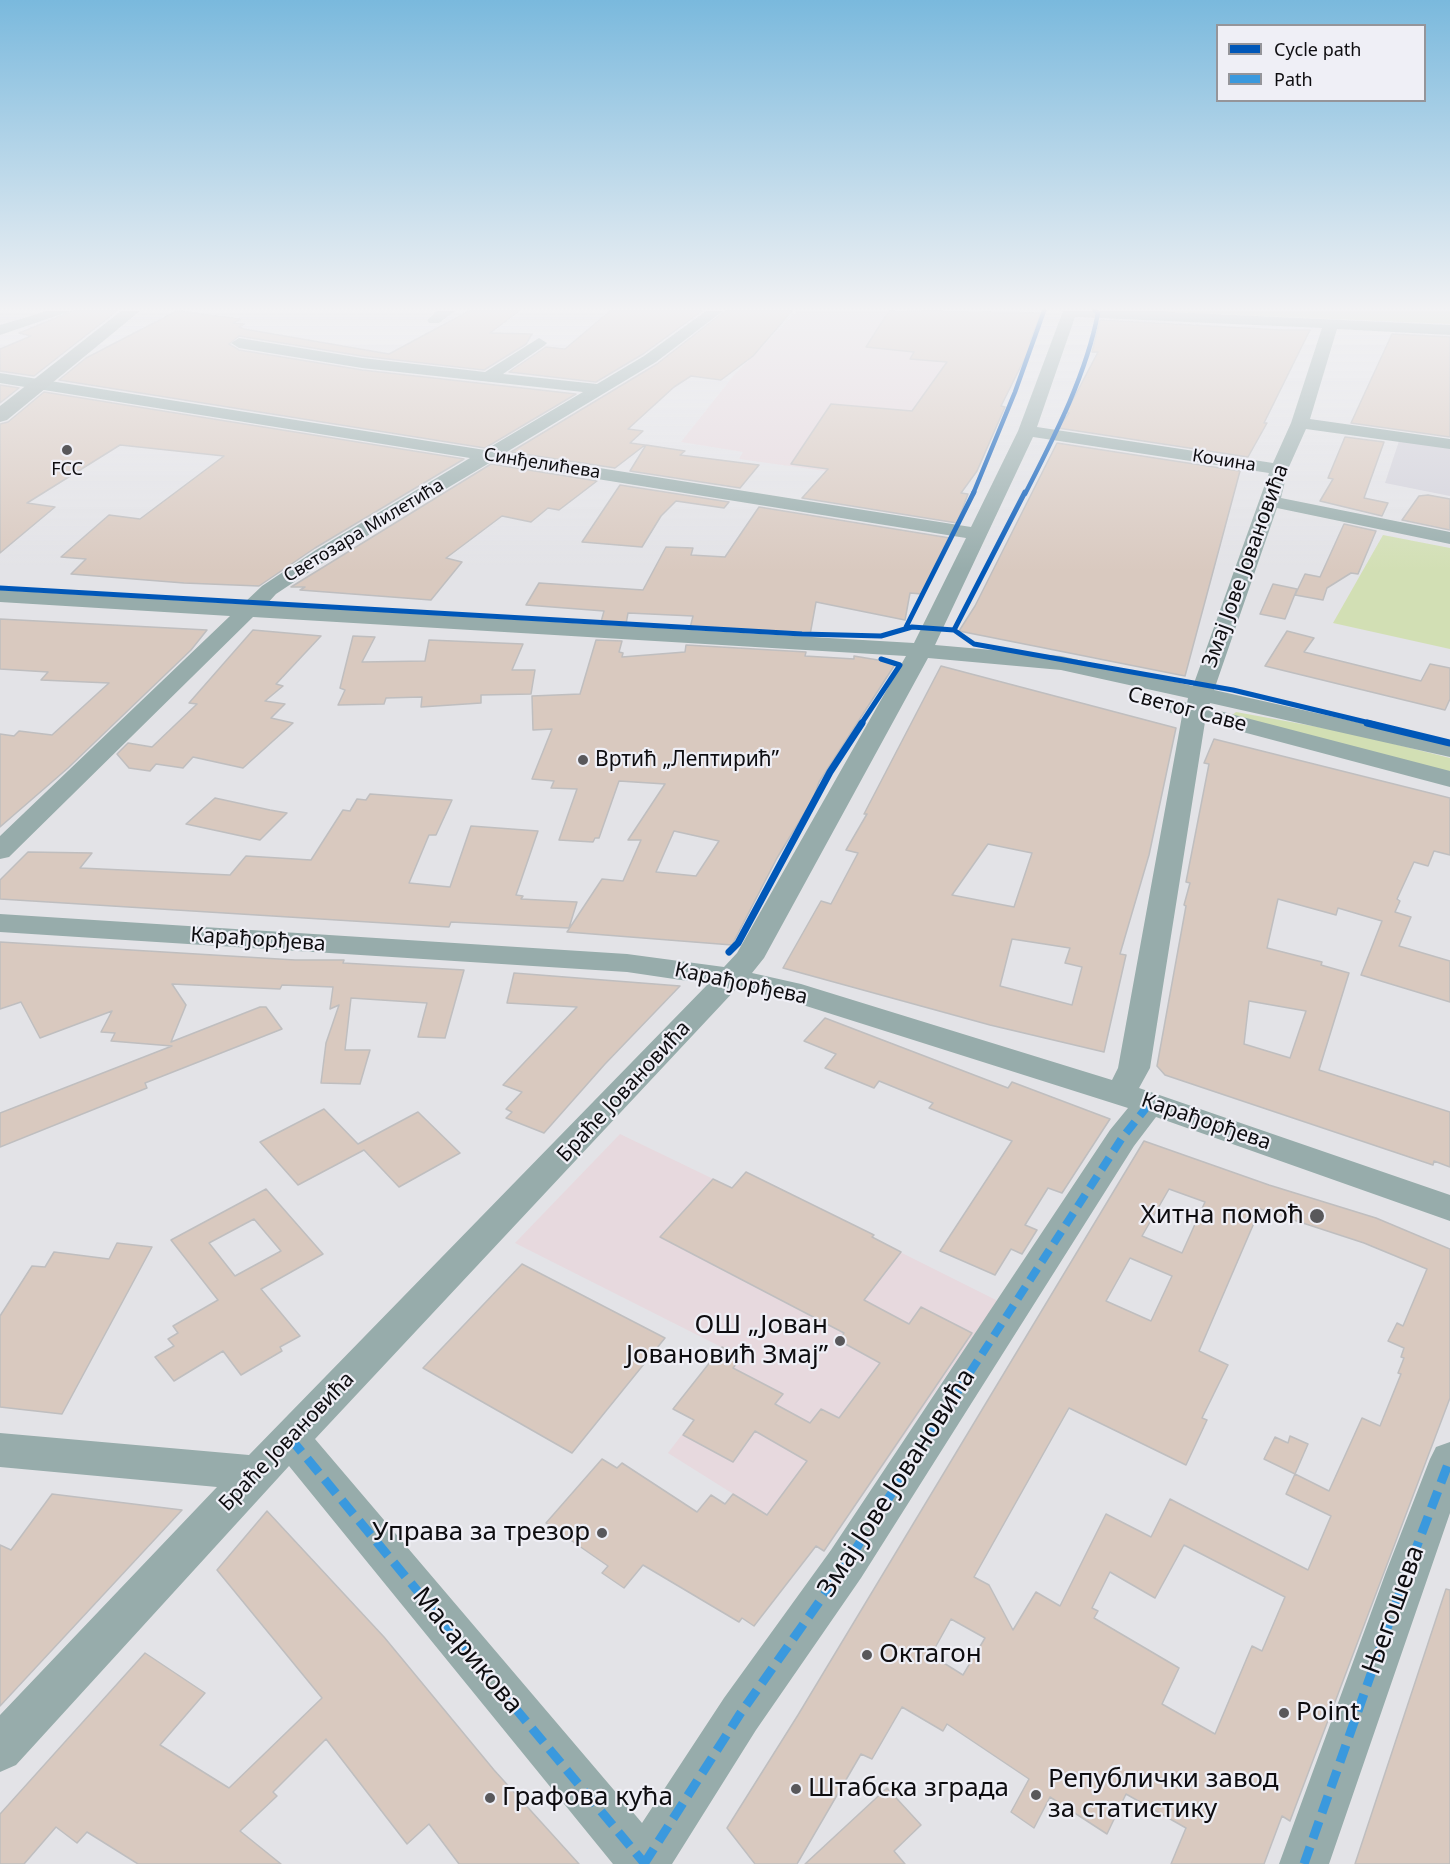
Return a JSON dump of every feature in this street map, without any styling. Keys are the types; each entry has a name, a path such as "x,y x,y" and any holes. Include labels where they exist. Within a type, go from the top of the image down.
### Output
{"main road":[{"path":"0,416 23,398"}],"street":[{"name":"Синђелићева","path":"127,398 977,534"},
{"name":"Светозара Милетића","path":"0,851 246,611 293,572 584,398"},
{"name":"Браће Јовановића","path":"0,1749 290,1438 733,978 749,958 922,650 1027,430 1039,398"},
{"name":"Змај Јове Јовановића","path":"644,1864 740,1714 846,1564 1122,1138 1135,1098 1134,1068 1198,702 1270,501 1279,469 1300,423 1308,398"},
{"path":"1300,423 1450,444"},
{"name":"Кочина","path":"1027,430 1279,469"},
{"path":"1270,501 1450,538"},
{"name":"Светог Саве","path":"0,596 922,650 1450,750"},
{"name":"Светог Саве","path":"1198,702 1450,779"},
{"name":"Карађорђева","path":"0,923 627,963 733,978 790,991 1135,1098 1450,1208"},
{"name":"Масарикова","path":"290,1438 644,1864"},
{"path":"0,1450 257,1473"},
{"name":"Његошева","path":"1304,1864 1403,1583 1450,1459"}],"shaded area":[{"path":"716,398 932,398 840,473 739,459 743,452 681,442"},
{"path":"1399,441 1450,448 1450,496 1385,483"},
{"name":"ОШ „Јован Јовановић Змај”","path":"620,1134 732,1188 746,1172 874,1235 872,1238 998,1301 824,1551 668,1453 741,1357 515,1243"}],"green space":[{"path":"1383,535 1450,548 1450,649 1333,623"},
{"path":"1236,712 1351,733 1450,758 1450,774 1230,717"}],"building":[{"path":"37,398 82,398 464,459 315,548 259,586 71,574 86,559 61,557 109,515 140,519 224,456 120,445 27,503 55,507 0,553 0,424 8,422"},
{"path":"172,398 569,398 485,448"},
{"path":"601,398 662,398 628,429 643,431 630,443 645,445 615,468 511,452"},
{"path":"921,398 1005,398 1001,406 1005,407 977,471 961,493 968,494 957,523 802,498 828,469 791,464 831,404 912,411"},
{"path":"1074,398 1276,398 1264,423 1267,423 1248,457 1058,428 1069,413 1066,413"},
{"path":"1363,398 1450,398 1450,437 1351,423"},
{"path":"1345,437 1384,442 1364,498 1388,503 1382,516 1320,501 1333,479 1328,478"},
{"path":"1057,443 1240,471 1185,676 959,631 975,606"},
{"path":"646,445 685,451 680,455 759,465 740,488 630,471"},
{"path":"491,464 597,481 559,510 548,508 531,522 502,516 446,558 462,562 431,600 300,590 305,587 291,587"},
{"path":"620,485 729,502 724,508 676,501 661,516 642,547 582,542"},
{"path":"1428,495 1450,499 1450,530 1402,520 1419,496"},
{"path":"759,507 950,538 922,594 910,593 905,620 816,602 810,635 690,628 693,616 628,613 626,624 601,622 604,611 526,605 539,583 643,590 666,547 693,548 691,555 725,557"},
{"path":"1344,524 1376,531 1358,574 1351,573 1327,588 1323,600 1295,595 1305,574 1320,577"},
{"path":"1273,584 1297,589 1285,619 1260,614"},
{"path":"0,619 207,630 191,650 68,768 0,827 0,734 14,736 19,731 52,735 109,683 41,680 48,672 0,669"},
{"path":"253,630 321,636 276,684 283,686 265,701 285,704 271,718 293,723 243,768 193,757 183,768 156,764 150,771 129,768 117,754 128,743 152,747 197,704 189,703"},
{"path":"1287,631 1314,638 1304,652 1421,681 1430,664 1450,668 1450,699 1445,710 1265,666"},
{"path":"353,636 375,637 362,662 425,661 429,640 523,644 512,670 535,670 531,694 481,695 481,703 421,707 422,697 386,698 384,704 338,705 345,690 340,688"},
{"path":"596,640 622,641 619,652 623,653 622,657 685,652 686,645 806,652 805,656 854,659 854,656 896,663 819,782 813,799 777,858 732,945 567,932 602,879 623,881 641,840 628,840 665,784 619,781 599,838 595,838 593,842 559,840 577,789 551,788 554,781 532,779 552,729 533,730 532,696 580,694","holes":["674,831 719,841 696,876 656,872"]},
{"path":"941,666 1176,728 1149,855 1120,954 1126,955 1104,1052 990,1025 783,968 821,901 831,904 858,853 846,850 867,814 864,814","holes":["988,844 1032,853 1014,907 952,895","1012,939 1070,948 1065,963 1082,967 1072,1005 1000,986"]},
{"path":"1214,739 1450,798 1450,855 1434,851 1428,866 1414,862 1397,899 1400,901 1395,912 1411,917 1399,946 1450,961 1450,1002 1361,975 1382,921 1338,908 1336,915 1278,899 1267,948 1322,962 1321,965 1349,973 1319,1070 1450,1112 1450,1167 1434,1161 1433,1165 1165,1075 1157,1066 1186,906 1184,905 1190,883 1186,882 1209,764 1204,763","holes":["1249,1001 1306,1011 1290,1058 1244,1044"]},
{"path":"370,794 452,800 436,835 429,835 409,883 450,887 471,826 538,831 516,895 523,896 521,899 577,902 569,928 451,922 449,927 0,899 0,880 28,852 92,853 80,868 230,875 246,856 311,860 343,810 350,811 357,799 366,800"},
{"path":"215,798 287,813 260,840 186,824"},
{"path":"0,942 295,960 344,960 343,963 464,970 445,1038 418,1037 427,1003 351,998 345,1050 370,1050 360,1084 321,1083 326,1043 339,1005 330,1009 333,987 282,985 280,989 172,984 186,1005 171,1042 260,1007 266,1007 282,1029 145,1083 147,1088 0,1147 0,1113 172,1046 111,1041 115,1033 101,1032 112,1011 40,1038 21,1002 0,1009"},
{"path":"514,973 680,986 605,1064 544,1133 506,1118 512,1112 506,1109 522,1092 503,1085 577,1007 507,1003"},
{"path":"825,1018 1008,1088 1012,1082 1110,1119 1062,1193 1048,1188 1025,1225 1037,1230 1022,1254 1011,1249 995,1275 940,1251 1012,1141 929,1108 933,1103 879,1081 874,1088 825,1068 836,1054 804,1041"},
{"path":"324,1109 358,1144 418,1112 460,1153 399,1187 364,1150 298,1185 260,1142"},
{"path":"1144,1141 1269,1185 1376,1218 1450,1249 1450,1398 1290,1821 1282,1816 1264,1864 1171,1864 1186,1828 1126,1794 1107,1834 1050,1797 1034,1828 1011,1812 1029,1779 947,1724 943,1731 902,1707 872,1759 861,1754 797,1864 755,1864 727,1828 798,1715","holes":["1169,1189 1205,1202 1182,1253 1142,1236","1260,1209 1364,1243 1427,1269 1403,1326 1397,1323 1388,1341 1404,1348 1401,1357 1404,1358 1398,1373 1401,1374 1380,1426 1362,1418 1329,1491 1295,1474 1286,1494 1331,1516 1308,1570 1170,1499 1151,1537 1106,1514 1060,1606 1036,1592 1013,1630 989,1585 974,1577 1069,1408 1186,1465 1207,1420 1202,1418 1228,1365 1199,1351","1130,1258 1172,1276 1151,1321 1106,1301","1184,1545 1285,1597 1262,1651 1252,1646 1215,1734 1162,1704 1179,1668 1094,1618 1098,1611 1092,1608 1110,1572 1155,1598","951,1619 985,1638 963,1675 931,1655"]},
{"path":"746,1172 874,1235 872,1237 901,1252 864,1300 909,1324 921,1307 972,1333 824,1551 816,1546 754,1626 742,1618 739,1622 643,1565 624,1588 602,1573 608,1566 546,1523 602,1459 617,1468 622,1463 697,1512 711,1495 725,1504 733,1494 767,1515 807,1461 755,1431 733,1462 683,1435 694,1420 673,1409 722,1347 742,1357 733,1368 783,1394 775,1404 810,1423 821,1409 839,1418 880,1363 838,1340 844,1333 660,1237 713,1179 732,1188"},
{"path":"266,1189 323,1254 261,1289 300,1336 280,1347 282,1351 241,1375 223,1351 174,1381 155,1357 174,1346 168,1339 178,1333 173,1326 218,1300 171,1240","holes":["254,1219 281,1251 235,1276 209,1243"]},
{"path":"117,1243 152,1247 62,1414 0,1407 0,1316 32,1266 45,1267 54,1252 109,1259"},
{"path":"522,1264 665,1338 572,1453 423,1368"},
{"path":"1290,1436 1308,1444 1295,1474 1264,1459 1275,1437 1288,1443"},
{"path":"52,1494 182,1510 0,1706 0,1545 11,1550"},
{"path":"267,1511 384,1637 494,1770 579,1864 459,1864 429,1824 407,1844 326,1739 273,1792 277,1796 240,1831 281,1864 138,1864 87,1832 77,1843 56,1827 24,1864 0,1864 0,1814 145,1653 205,1693 160,1745 229,1788 322,1698 217,1570"},
{"path":"1446,1589 1450,1590 1450,1864 1355,1864"},
{"path":"887,1788 921,1825 894,1851 905,1864 805,1864"}],"marked path":[{"path":"644,1864 740,1714 846,1564 1122,1138 1150,1103"},
{"path":"290,1438 645,1864"},
{"path":"1304,1864 1407,1572 1450,1459"}],"cycle path":[{"path":"906,627 947,551 983,472 1013,398"},
{"path":"954,630 1055,435 1070,398"},
{"path":"0,588 802,634 881,636 912,627 954,630 974,644 1233,690 1450,743"},
{"path":"729,952 738,943 830,772 900,665 881,659"}],"place":[{"name":"FCC","path":"67,450"},
{"name":"Вртић „Лептирић”","path":"583,760"},
{"name":"Хитна помоћ","path":"1317,1216"},
{"name":"ОШ „Јован Јовановић Змај”","path":"840,1341"},
{"name":"Управа за трезор","path":"602,1533"},
{"name":"Октагон","path":"867,1655"},
{"name":"Point","path":"1284,1713"},
{"name":"Штабска зграда","path":"796,1789"},
{"name":"Републички завод за статистику","path":"1036,1795"},
{"name":"Графова кућа","path":"490,1798"}]}
